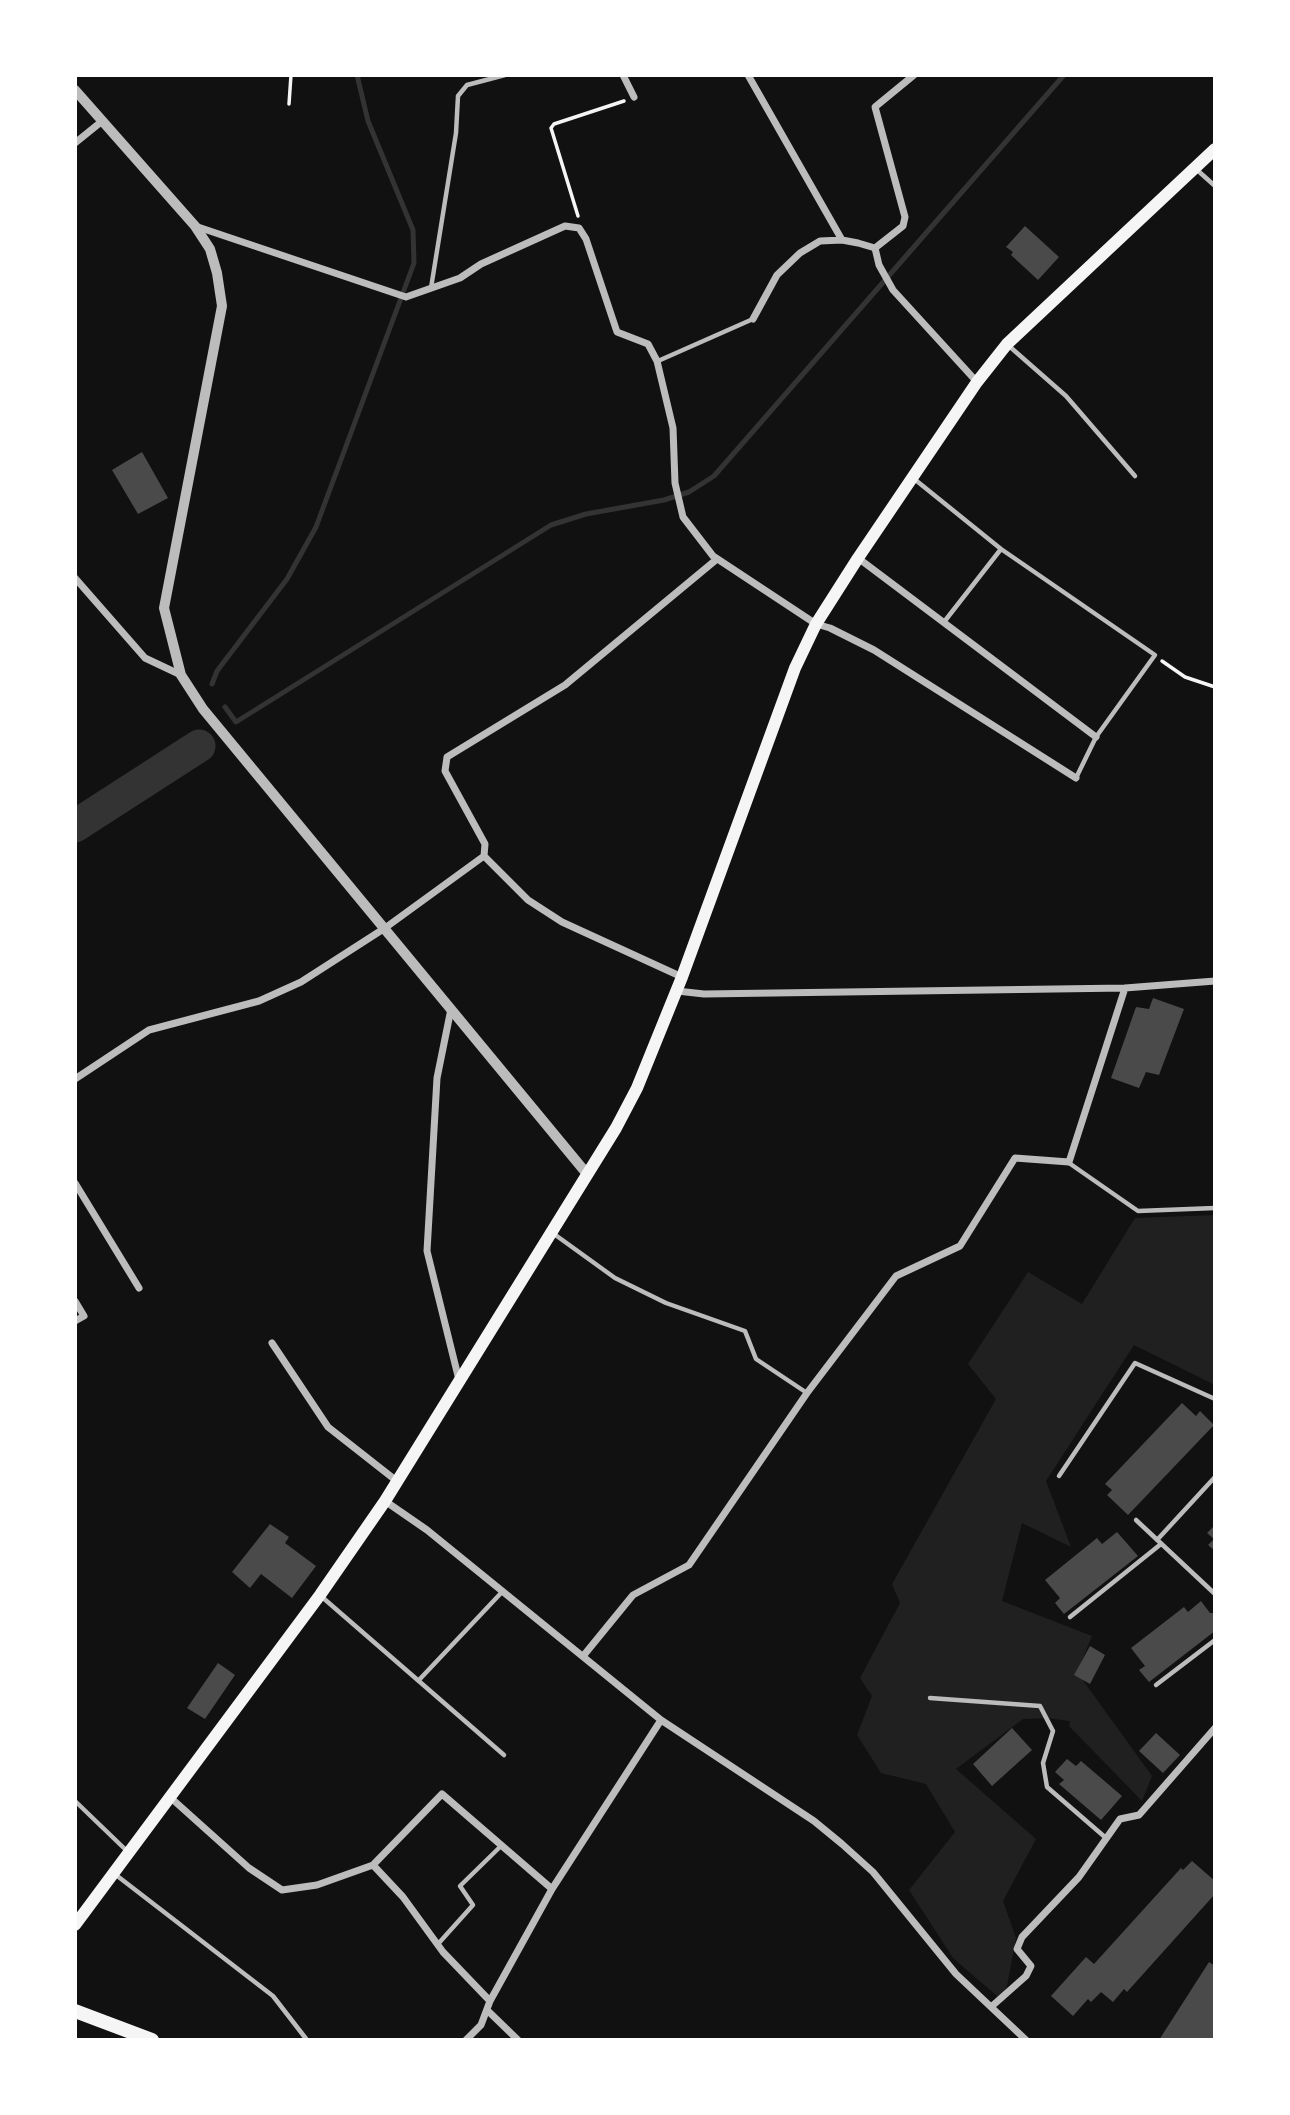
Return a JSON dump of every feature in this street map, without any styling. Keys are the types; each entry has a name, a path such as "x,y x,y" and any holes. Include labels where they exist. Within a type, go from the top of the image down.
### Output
{"highway":[{"path":"75,2011 152,2040"}],"main road":[{"path":"75,1925 320,1595 398,1482 552,1233 637,1088 682,977 777,711 816,624 858,558 977,382 1007,344 1215,149"}],"street":[{"path":"623,75 634,97"},
{"path":"748,75 842,240"},
{"path":"875,248 903,226 905,217 875,107 914,75"},
{"path":"75,90 195,226 210,249 222,306 164,608 181,675 204,709 587,1174"},
{"path":"75,143 102,121"},
{"path":"195,226 406,297 430,289 565,226 579,228 586,239 617,332 648,344 657,361 673,428 675,483 684,517 717,559 816,624 831,628 874,650 1076,778"},
{"path":"753,319 777,275 800,253 820,242 842,240 875,248"},
{"path":"875,248 893,290 977,382"},
{"path":"858,558 1096,737"},
{"path":"75,1080 149,1030 259,1001 281,992 385,928 484,856 485,844 445,771 447,757 565,685 717,559"},
{"path":"75,578 145,658 181,675"},
{"path":"484,856 528,900 562,922 682,977"},
{"path":"677,990 704,994 1125,988 1215,981"},
{"path":"584,1655 633,1595 689,1565 807,1393 896,1276 960,1246 1015,1158 1069,1162 1125,988"},
{"path":"451,1006 437,1079 426,1251 459,1384"},
{"path":"75,1183 139,1288"},
{"path":"75,1301 84,1316 75,1321"},
{"path":"272,1343 328,1427 398,1482"},
{"path":"385,1501 427,1530 661,1720 814,1821 842,1844 873,1872 956,1974 1026,2040"},
{"path":"466,2040 481,2025 490,2000 552,1889 661,1720"},
{"path":"991,2007 1026,1976 1031,1966 1017,1949 1022,1937 1079,1877 1120,1819 1139,1815 1215,1728"},
{"path":"171,1798 249,1868 282,1890 317,1885 373,1865 442,1794 552,1889"},
{"path":"373,1865 403,1897 437,1944 490,2000"},
{"path":"487,2010 518,2040"}],"lane":[{"path":"430,289 456,133 458,96 467,85 505,75"},
{"path":"1195,168 1215,186"},
{"path":"657,361 753,319"},
{"path":"1007,344 1066,396 1135,476"},
{"path":"911,477 1001,549 1155,655 1096,737 1076,778"},
{"path":"944,622 1001,549"},
{"path":"1069,1162 1138,1211 1215,1208"},
{"path":"552,1233 615,1278 666,1303 745,1331 756,1359 807,1393"},
{"path":"1059,1476 1135,1363 1215,1399"},
{"path":"1070,1617 1159,1542 1215,1477"},
{"path":"1136,1520 1215,1594"},
{"path":"419,1680 502,1592"},
{"path":"320,1595 504,1755"},
{"path":"1156,1685 1215,1640"},
{"path":"930,1699 1040,1706 1053,1731 1043,1763 1046,1787 1107,1839"},
{"path":"75,1801 128,1852"},
{"path":"437,1944 473,1905 460,1886 502,1844"},
{"path":"113,1872 273,1996 307,2040"}],"path":[{"path":"289,104 291,75"},
{"path":"573,227 578,215 551,128 554,124 634,97"},
{"path":"1155,655 1185,677 1215,687"}],"shaded area":[{"path":"1215,1215 1215,1385 1134,1345 1046,1481 1071,1547 1022,1523 1002,1601 1092,1636 1077,1672 1152,1776 1142,1801 1069,1726 1070,1721 1023,1719 956,1769 1036,1839 1003,1901 1016,1938 1004,2002 953,1958 909,1890 955,1832 926,1784 881,1773 857,1735 872,1696 860,1678 900,1603 892,1584 996,1399 968,1364 1028,1272 1082,1304 1135,1218"}],"building":[{"path":"1025,226 1059,257 1038,280 1006,247"},
{"path":"142,452 168,498 138,514 112,470"},
{"path":"1153,998 1184,1009 1159,1075 1146,1072 1139,1088 1111,1078 1136,1007 1149,1009"},
{"path":"1182,1403 1196,1416 1200,1411 1214,1425 1128,1515 1107,1495 1112,1490 1105,1484"},
{"path":"270,1524 289,1537 285,1543 316,1566 292,1598 261,1574 250,1588 232,1572"},
{"path":"1215,1525 1215,1551 1208,1545 1214,1539 1207,1533"},
{"path":"1117,1532 1138,1556 1064,1614 1055,1603 1060,1598 1045,1580 1097,1538 1102,1544"},
{"path":"1201,1601 1210,1613 1215,1613 1215,1631 1149,1682 1139,1670 1145,1666 1131,1648 1184,1607 1188,1612"},
{"path":"1090,1646 1105,1655 1090,1684 1074,1675"},
{"path":"218,1663 235,1675 205,1719 187,1708"},
{"path":"1012,1728 1032,1750 992,1786 973,1764"},
{"path":"1156,1733 1180,1755 1163,1773 1139,1751"},
{"path":"1067,1759 1076,1766 1081,1761 1122,1796 1101,1820 1059,1784 1064,1780 1055,1772"},
{"path":"1192,1861 1215,1881 1215,1894 1127,1992 1124,1989 1113,2002 1101,1992 1091,2002 1088,1999 1073,2016 1051,1996 1086,1957 1094,1964 1181,1868 1183,1870"},
{"path":"1209,1962 1215,1966 1215,2040 1159,2040"}],"waterway":[{"path":"212,684 217,671 287,579 316,527 414,263 413,230 368,121 357,75"},
{"path":"225,707 236,722 551,525 586,514 664,500 689,492 714,476 1064,75"},
{"path":"75,826 199,746"}]}
